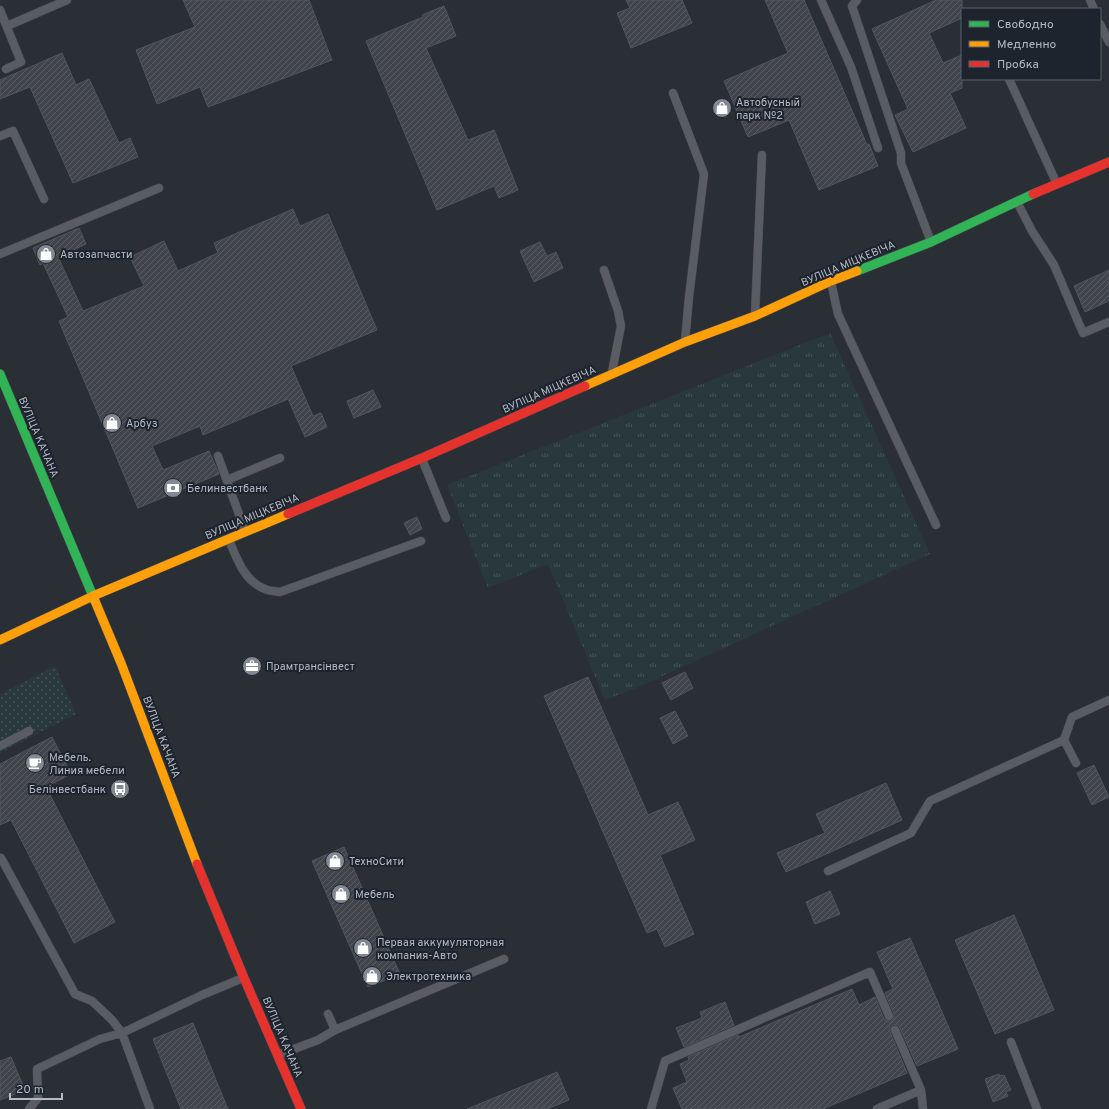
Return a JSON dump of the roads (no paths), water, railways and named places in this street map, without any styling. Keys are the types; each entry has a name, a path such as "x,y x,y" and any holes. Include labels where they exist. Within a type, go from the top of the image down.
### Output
{"street":[{"name":"ВУЛІЦА МІЦКЕВІЧА","path":"0,640 93,596 422,458 685,342 755,316 831,281 931,242 1057,183 1109,162"},
{"name":"ВУЛІЦА КАЧАНА","path":"0,374 93,596 244,978 301,1109"}],"lane":[{"path":"7,26 67,0"},
{"path":"821,0 851,67 878,148"},
{"path":"857,0 852,6 901,153 901,163 931,242"},
{"path":"0,10 21,62 6,69"},
{"path":"1101,26 1109,42"},
{"path":"1009,80 1057,183"},
{"path":"673,93 704,174 685,342"},
{"path":"0,136 12,131 44,199"},
{"path":"755,316 762,155"},
{"path":"0,254 159,188"},
{"path":"1017,202 1032,231 1054,265 1083,333 1109,322"},
{"path":"604,270 618,311 621,326 612,375"},
{"path":"831,281 838,314 936,525"},
{"path":"218,456 245,532"},
{"path":"227,480 280,458"},
{"path":"422,458 446,518"},
{"path":"229,539 242,569 252,581 264,589 280,592 421,541"},
{"path":"828,871 911,833 930,801 1064,740 1072,717 1109,700"},
{"path":"0,746 29,731"},
{"path":"1064,740 1076,762"},
{"path":"0,859 1,858 75,994 92,1000 112,1020 122,1033 150,1109"},
{"path":"277,1055 318,1040 335,1030 504,959"},
{"path":"651,1109 664,1061 870,972 889,1016"},
{"path":"29,1109 38,1098 37,1069 100,1039 122,1033 202,995 244,978"},
{"path":"328,1014 335,1030"},
{"path":"895,1030 921,1090 923,1109"},
{"path":"1011,1042 1037,1109"},
{"path":"877,1109 921,1090"}],"place":[{"name":"Автобусный парк №2","path":"722,108"},
{"name":"Автозапчасти","path":"46,254"},
{"name":"Арбуз","path":"112,423"},
{"name":"Белинвестбанк","path":"173,488"},
{"name":"Прамтрансінвест","path":"252,666"},
{"name":"Мебель. Линия мебели","path":"35,763"},
{"name":"Белінвестбанк","path":"120,789"},
{"name":"ТехноСити","path":"335,861"},
{"name":"Мебель","path":"341,894"},
{"name":"Первая аккумуляторная компания-Авто","path":"363,948"},
{"name":"Электротехника","path":"372,976"}]}
